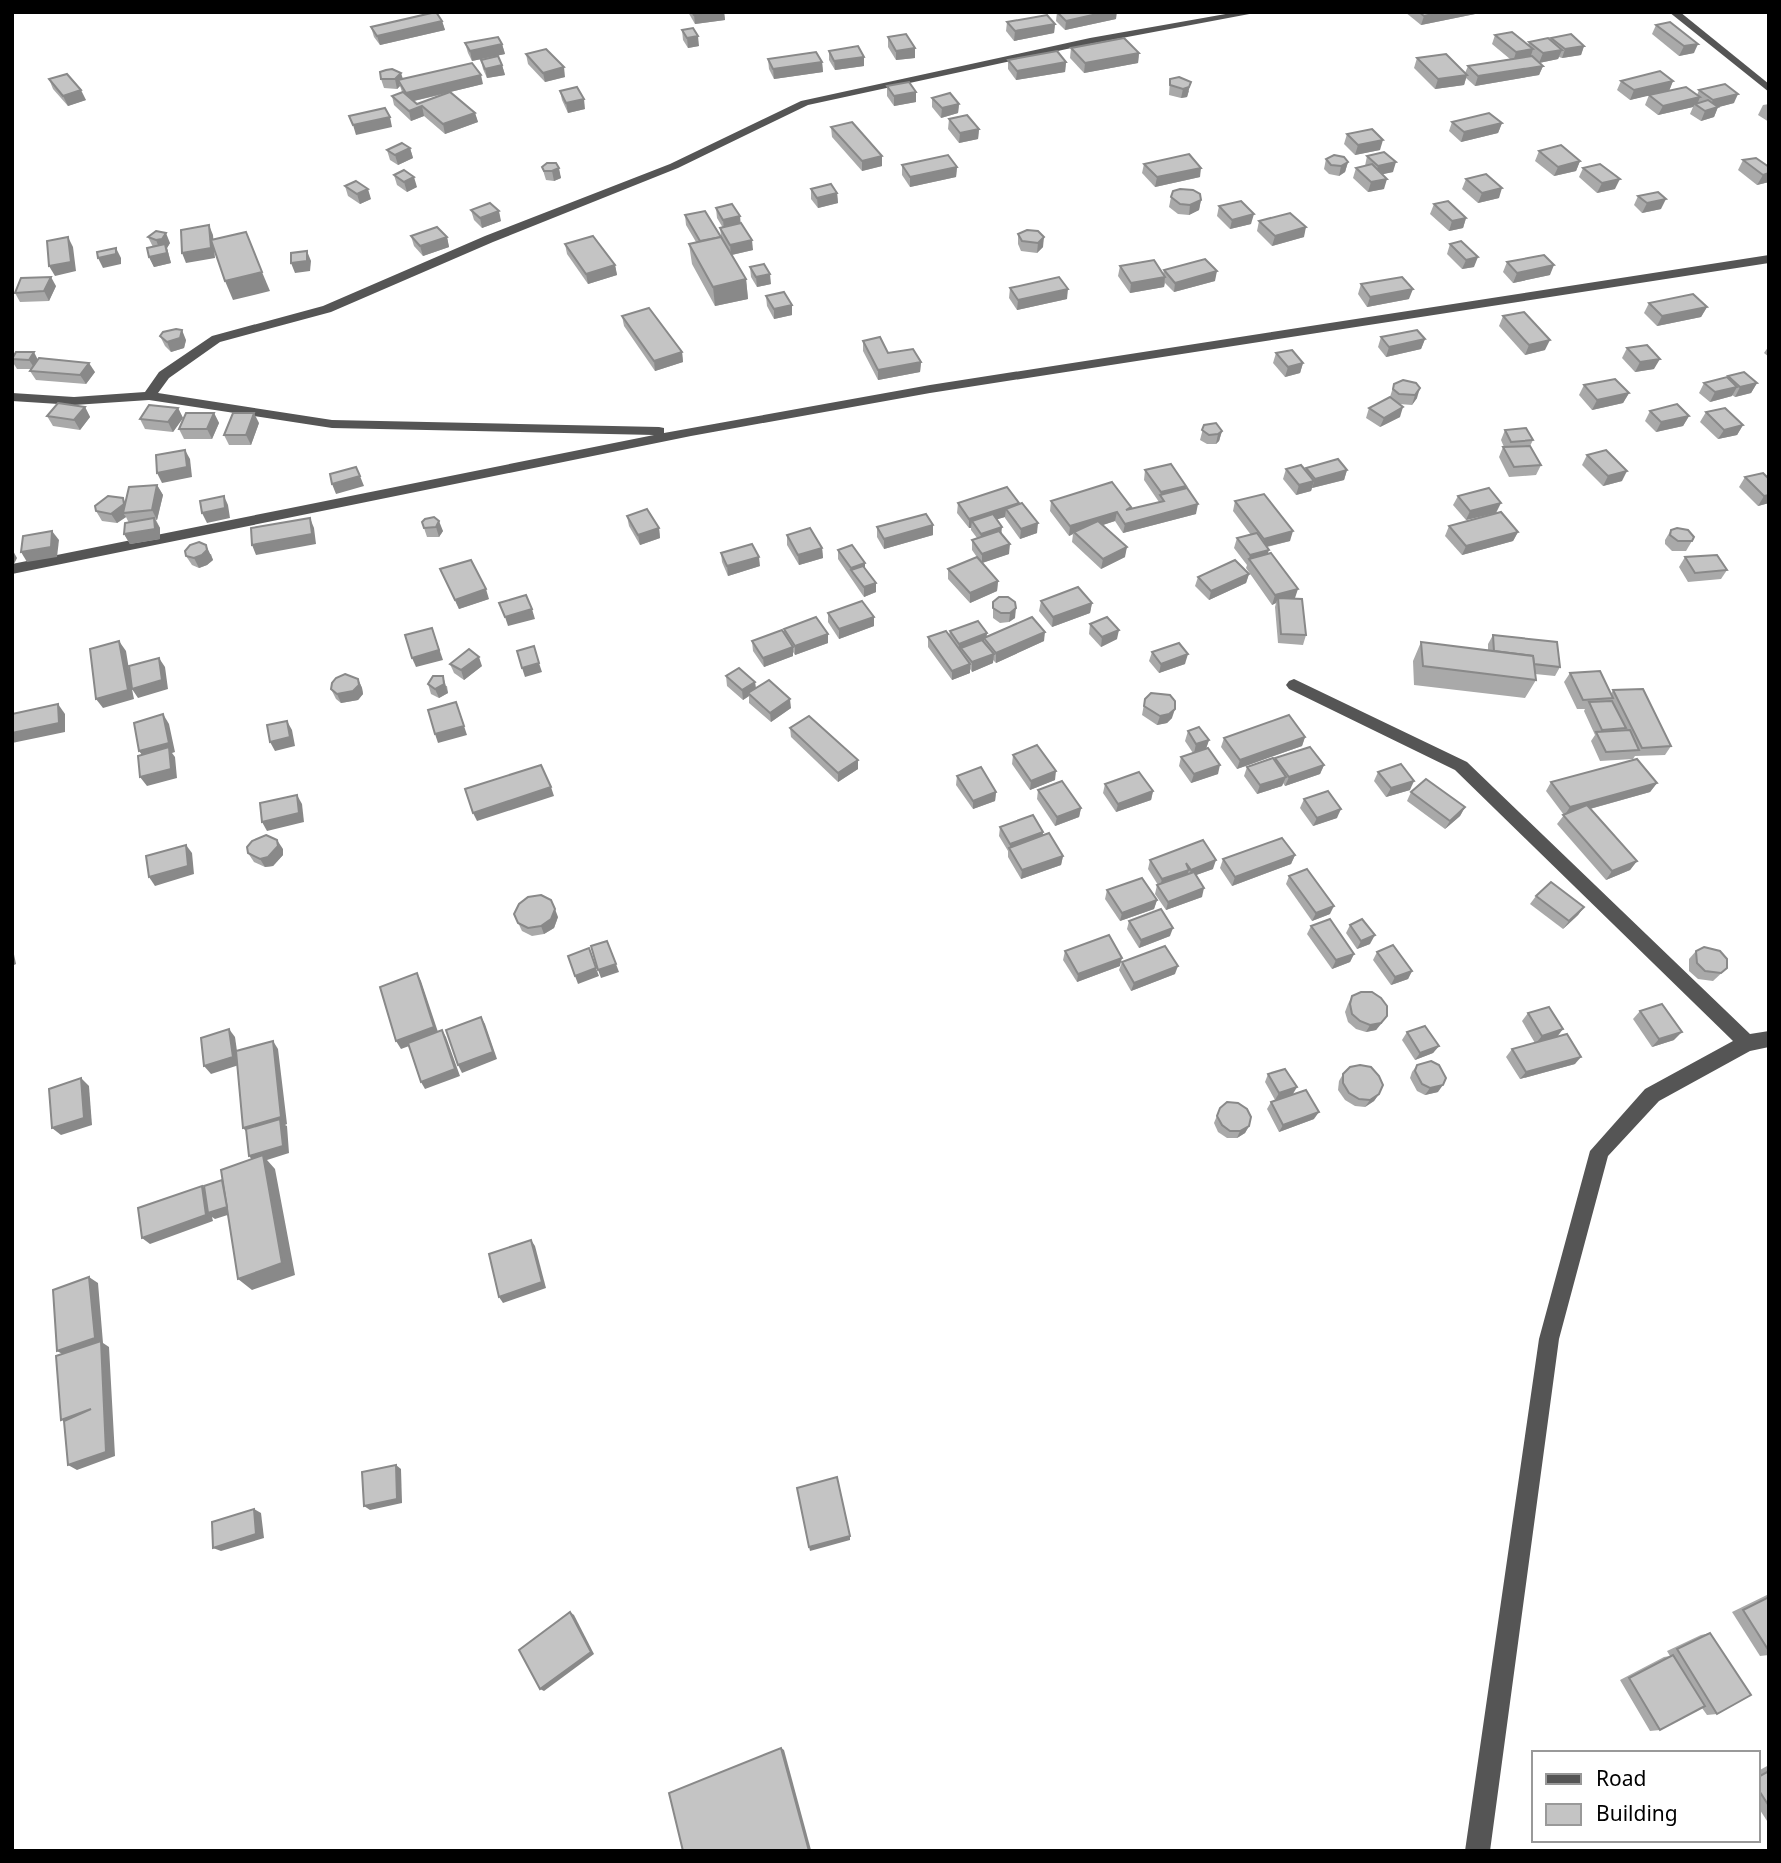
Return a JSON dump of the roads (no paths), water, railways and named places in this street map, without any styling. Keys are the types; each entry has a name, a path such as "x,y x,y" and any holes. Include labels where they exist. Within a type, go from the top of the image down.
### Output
{"street":[{"path":"149,396 164,375 216,339 327,309 488,239 674,166 805,103 1090,41 1255,12"},
{"path":"1674,12 1769,89"},
{"path":"12,569 691,432 930,389 1769,259"},
{"path":"12,397 74,401 149,396 332,424 691,432"},
{"path":"1294,685 1461,766 1747,1044"},
{"path":"1477,1851 1549,1339 1600,1151 1652,1095 1747,1044 1769,1039"}]}
